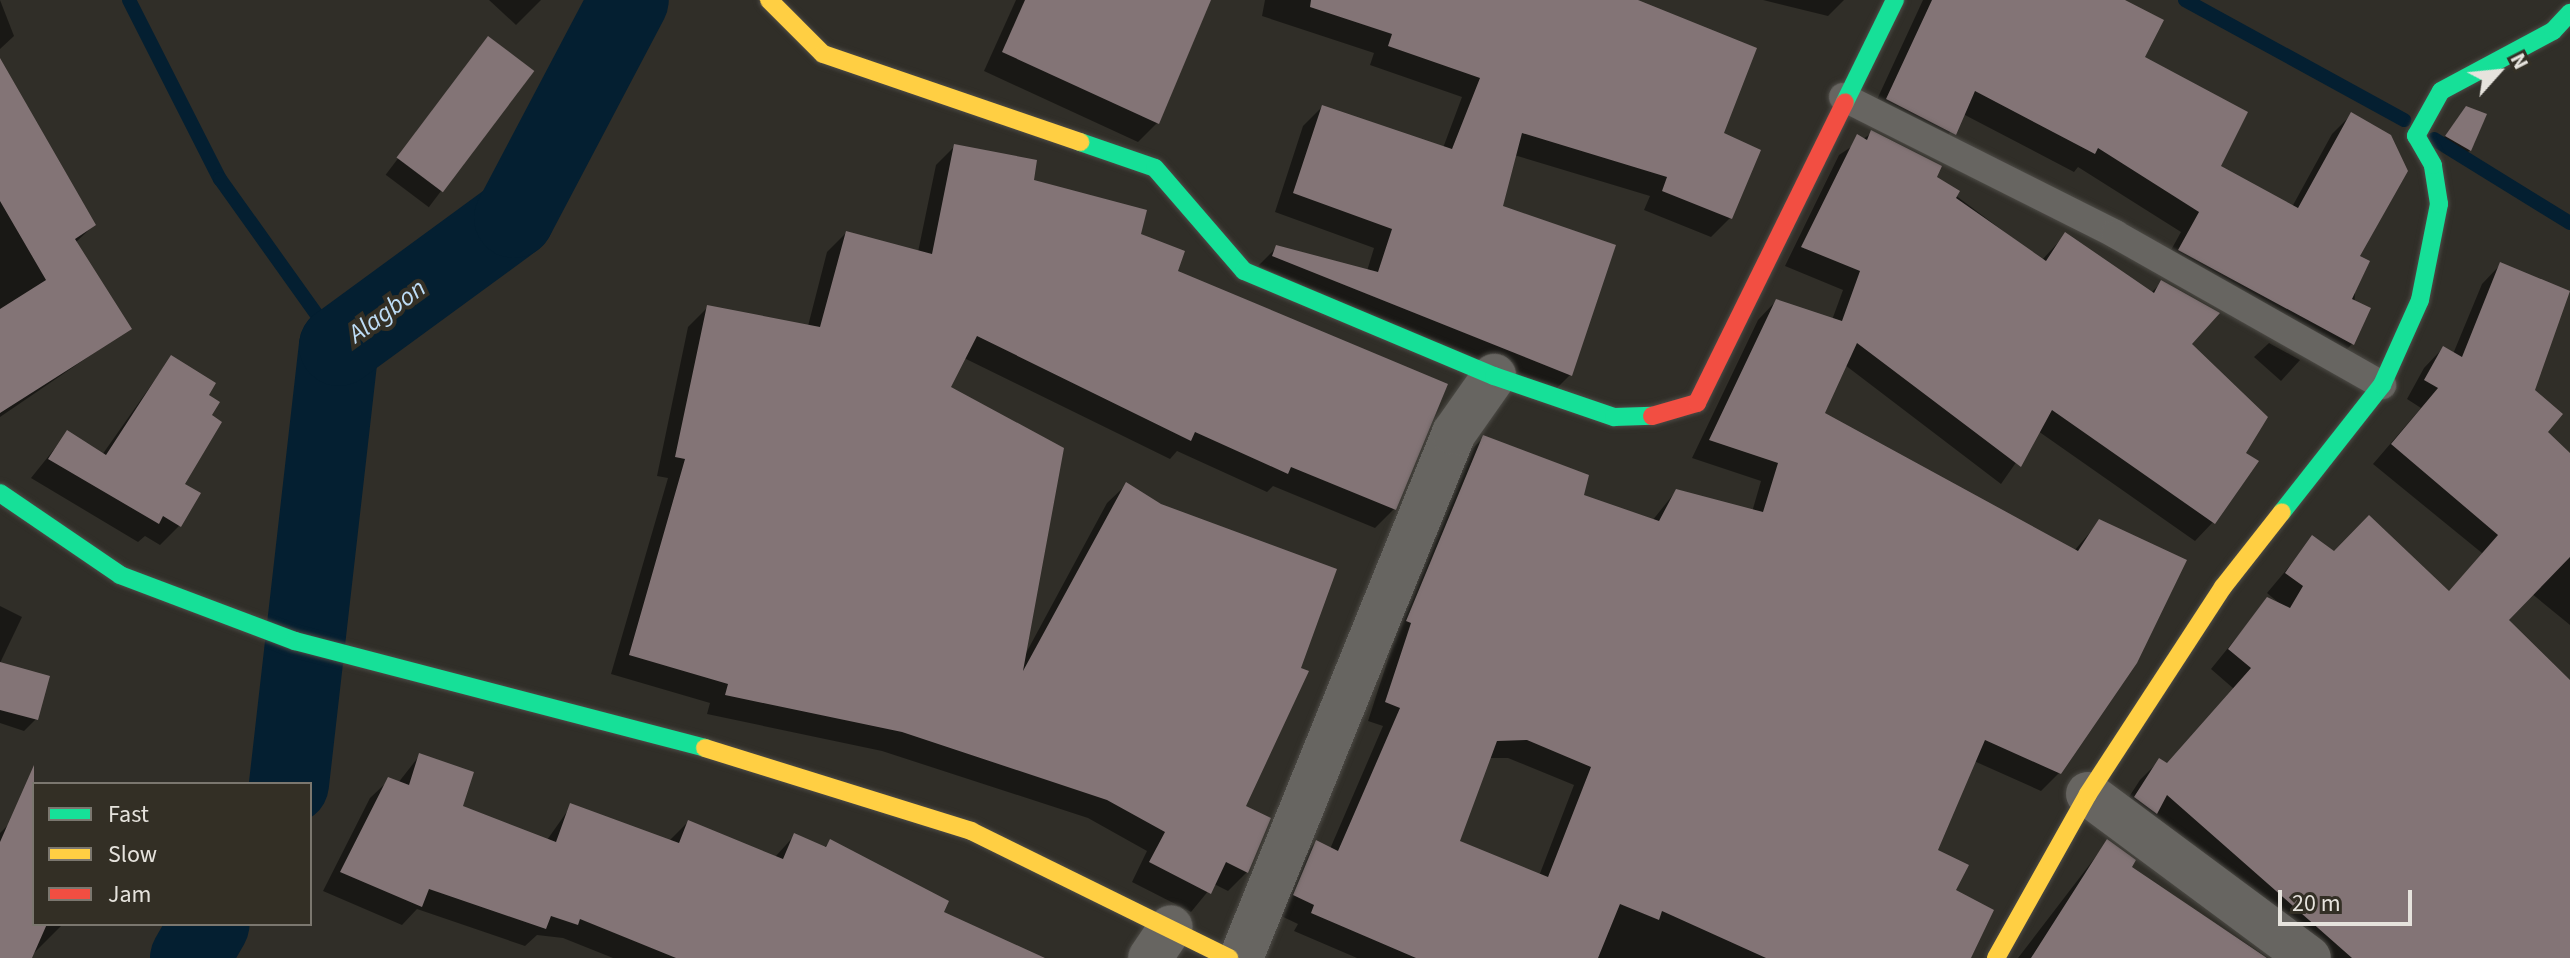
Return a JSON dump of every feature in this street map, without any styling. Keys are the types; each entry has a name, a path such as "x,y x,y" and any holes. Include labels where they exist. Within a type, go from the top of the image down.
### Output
{"street":[{"path":"769,0 823,54 1155,168 1244,271 1494,376 1614,417 1672,416 1697,403 1843,97 1895,0"},
{"path":"1996,958 2088,794 2223,587 2382,385 2420,300 2439,204 2433,165 2416,136 2441,91 2553,31 2570,13"},
{"path":"1241,958 1454,433 1494,376"},
{"path":"0,493 120,575 295,641 378,666 776,767 956,826 1161,943 1229,958"},
{"path":"2088,794 2309,958"}],"lane":[{"path":"1843,97 2115,234 2382,385"}],"building":[{"path":"1025,0 1211,0 1159,124 1002,52"},
{"path":"1311,0 1638,0 1757,48 1724,133 1761,150 1732,219 1662,191 1667,177 1522,133 1503,206 1616,245 1572,376 1272,256 1276,245 1378,272 1392,229 1293,193 1322,105 1452,149 1480,78 1388,46 1392,34 1310,7"},
{"path":"1932,0 2125,0 2164,20 2145,57 2248,112 2221,166 2298,208 2351,112 2391,135 2408,171 2360,256 2370,261 2352,299 2371,308 2354,345 2178,250 2199,212 2098,148 2095,154 1975,91 1956,135 1886,99"},
{"path":"488,36 534,71 443,192 397,157"},
{"path":"0,58 96,225 75,239 132,329 0,413 0,309 46,280 0,201"},
{"path":"2466,106 2487,114 2471,151 2445,136"},
{"path":"1871,130 1942,166 1937,177 1960,191 1956,198 2046,261 2065,232 2154,293 2161,280 2220,313 2192,344 2268,417 2246,453 2259,461 2215,524 2052,410 2021,467 1857,343 1825,413 2078,551 2099,519 2187,560 2137,663 2061,774 1985,740 1938,850 1969,865 1956,890 1994,910 1971,958 1766,958 1662,911 1659,920 1620,904 1598,958 1416,958 1311,913 1314,905 1293,895 1316,840 1338,851 1400,708 1385,702 1411,623 1406,621 1483,435 1589,475 1584,495 1659,521 1676,489 1763,512 1778,463 1709,440 1776,299 1842,321 1860,271 1801,247 1857,134 1867,140","holes":["1527,740 1591,767 1548,877 1460,841 1497,741"]},
{"path":"954,144 1037,160 1034,180 1147,210 1141,234 1185,251 1178,271 1448,384 1396,510 1291,467 1288,474 1195,432 1191,441 977,336 951,387 1064,448 1023,671 1126,482 1161,504 1337,569 1301,668 1309,671 1246,806 1271,818 1248,873 1226,862 1211,894 1149,862 1165,832 1107,800 902,732 725,695 728,684 629,655 685,459 675,457 707,305 820,327 846,231 932,254"},
{"path":"2500,262 2570,291 2535,390 2563,414 2548,432 2570,453 2570,557 2509,620 2570,680 2570,958 2352,958 2167,795 2157,814 2134,797 2159,758 2167,763 2251,668 2228,649 2267,597 2290,608 2303,586 2285,573 2312,535 2334,551 2369,515 2449,591 2498,535 2391,444 2438,388 2424,380 2443,346 2462,357"},
{"path":"171,355 216,383 209,395 220,402 212,415 222,422 185,484 201,493 181,527 163,516 159,524 48,459 67,430 106,455"},
{"path":"0,662 50,676 38,720 0,710"},
{"path":"419,753 474,772 463,806 556,842 570,803 679,843 688,820 783,859 794,833 826,847 830,839 949,901 944,912 1045,958 676,958 580,919 578,925 551,916 546,929 429,889 422,907 340,872 388,777 409,785"},
{"path":"34,765 32,926 46,926 32,958 0,958 0,842"},
{"path":"2107,839 2136,860 2132,867 2267,958 2031,958"}],"waterway":[{"path":"129,0 220,179 339,346"},
{"name":"Alagbon","path":"289,782 339,346 514,218 629,0"},
{"path":"2185,0 2404,120"},
{"path":"2434,139 2570,223"},
{"name":"Alagbon","path":"190,958 209,926"}],"traffic: fast":[{"path":"1845,102 1895,0"},
{"path":"2282,512 2382,385 2420,300 2439,204 2433,165 2416,136 2441,91 2553,31 2570,13"},
{"path":"1080,142 1155,168 1244,271 1494,376 1614,417 1652,416"},
{"path":"0,493 120,575 295,641 705,748"}],"traffic: slow":[{"path":"769,0 823,54 1080,142"},
{"path":"1996,958 2088,794 2223,587 2282,512"},
{"path":"705,748 971,831 1229,958"}],"traffic: jam":[{"path":"1652,416 1697,403 1845,102"}]}
